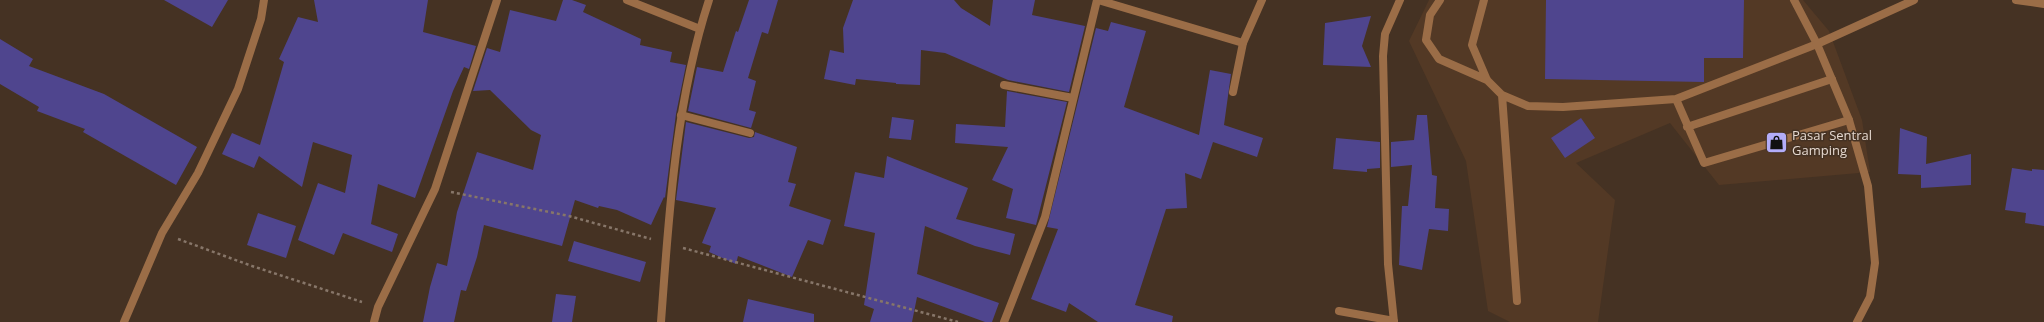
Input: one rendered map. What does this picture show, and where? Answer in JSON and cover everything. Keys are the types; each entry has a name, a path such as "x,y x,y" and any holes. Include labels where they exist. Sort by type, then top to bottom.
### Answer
{"street":[{"path":"124,322 162,233 198,173 238,89 261,19 264,0"},
{"path":"374,322 378,307 435,189 497,0"},
{"path":"628,0 700,29"},
{"path":"661,322 675,156 681,115 700,29 709,0"},
{"path":"1004,322 1045,217 1097,0 1243,43"},
{"path":"1233,92 1243,43 1262,0"},
{"path":"1339,311 1394,322 1388,264 1383,56 1385,34 1400,0"},
{"path":"1440,0 1430,15 1426,40 1439,59 1487,80 1502,95 1528,106 1563,107 1676,99 1817,44 1914,0"},
{"path":"1484,0 1472,45 1487,80"},
{"path":"1794,0 1817,44 1849,120 1868,186 1874,264 1870,296 1857,322"},
{"path":"2016,0 2044,4"},
{"path":"1687,126 1832,79"},
{"path":"1004,85 1073,98"},
{"path":"1502,95 1517,301"},
{"path":"1676,99 1704,163 1849,120"},
{"path":"681,115 750,133"}],"path":[{"path":"435,189 569,216 667,244 958,322"},
{"path":"162,233 252,266 378,307"}],"shaded area":[{"name":"Pasar Sentral Gamping","path":"1429,0 1803,0 1829,31 1862,120 1870,172 1719,185 1670,123 1576,163 1615,200 1598,322 1510,322 1488,311 1466,161 1409,41"}],"building":[{"path":"164,0 228,0 212,27"},
{"path":"314,0 428,0 423,32 476,46 469,69 464,67 453,91 415,198 378,184 371,224 398,234 392,252 343,233 334,255 298,240 318,183 345,193 352,155 313,142 302,187 259,156 254,168 222,154 232,133 260,145 284,62 279,59 298,17 318,22"},
{"path":"563,0 572,0 586,5 583,12 641,39 640,45 672,52 670,62 686,65 676,114 665,198 664,197 651,225 617,210 599,206 598,208 575,200 562,246 484,225 477,257 466,291 461,290 454,322 423,322 430,287 437,263 447,266 457,212 477,152 533,170 541,135 531,130 490,90 473,91 487,48 500,52 510,10 556,21"},
{"path":"749,0 778,0 768,34 762,32 748,78 756,81 749,110 756,112 751,128 688,111 697,67 723,72 736,31 738,32"},
{"path":"853,0 954,0 961,8 990,26 993,0 1035,0 1032,15 1085,26 1069,92 1008,80 945,53 921,50 920,85 896,84 856,79 855,85 824,79 830,50 844,53 843,28"},
{"path":"1546,0 1744,0 1743,58 1704,58 1704,82 1545,79"},
{"path":"1371,16 1362,46 1371,67 1323,65 1325,23"},
{"path":"1111,22 1146,31 1124,107 1199,135 1210,70 1231,74 1224,125 1263,138 1257,157 1213,142 1201,179 1185,173 1187,208 1166,209 1135,305 1173,316 1172,322 1098,322 1069,303 1066,312 1031,299 1058,229 1047,227 1096,28 1108,31"},
{"path":"0,39 33,59 29,66 104,94 197,147 176,185 83,132 85,129 37,111 39,107 0,84"},
{"path":"1007,91 1067,102 1036,225 1006,218 1013,189 992,180 1008,147 955,143 956,124 1005,127"},
{"path":"1417,115 1427,115 1432,175 1437,176 1435,208 1449,209 1448,231 1429,229 1422,270 1399,265 1402,206 1408,206 1412,165 1391,167 1391,142 1414,140"},
{"path":"892,117 914,120 911,140 889,138"},
{"path":"1581,118 1595,138 1565,158 1551,138"},
{"path":"686,122 749,138 754,137 755,132 797,147 788,182 796,184 789,206 831,220 823,245 808,240 792,277 738,256 736,264 709,252 711,246 702,243 716,208 676,200"},
{"path":"1900,128 1927,137 1926,164 1971,154 1971,185 1921,188 1921,175 1898,174"},
{"path":"1336,138 1380,142 1380,168 1367,169 1367,172 1333,169"},
{"path":"887,156 968,188 956,219 1015,234 1010,255 975,246 925,226 917,274 999,303 992,322 985,322 917,297 912,322 870,322 874,309 864,305 875,233 844,226 855,172 884,178"},
{"path":"2012,168 2032,171 2032,169 2044,170 2044,226 2025,223 2026,213 2005,210"},
{"path":"258,213 296,226 286,258 247,245"},
{"path":"574,241 646,262 640,282 568,261"},
{"path":"556,294 576,296 572,322 552,322"},
{"path":"748,299 814,314 814,322 743,322"}],"place":[{"name":"Pasar Sentral Gamping","path":"1776,142"}]}
